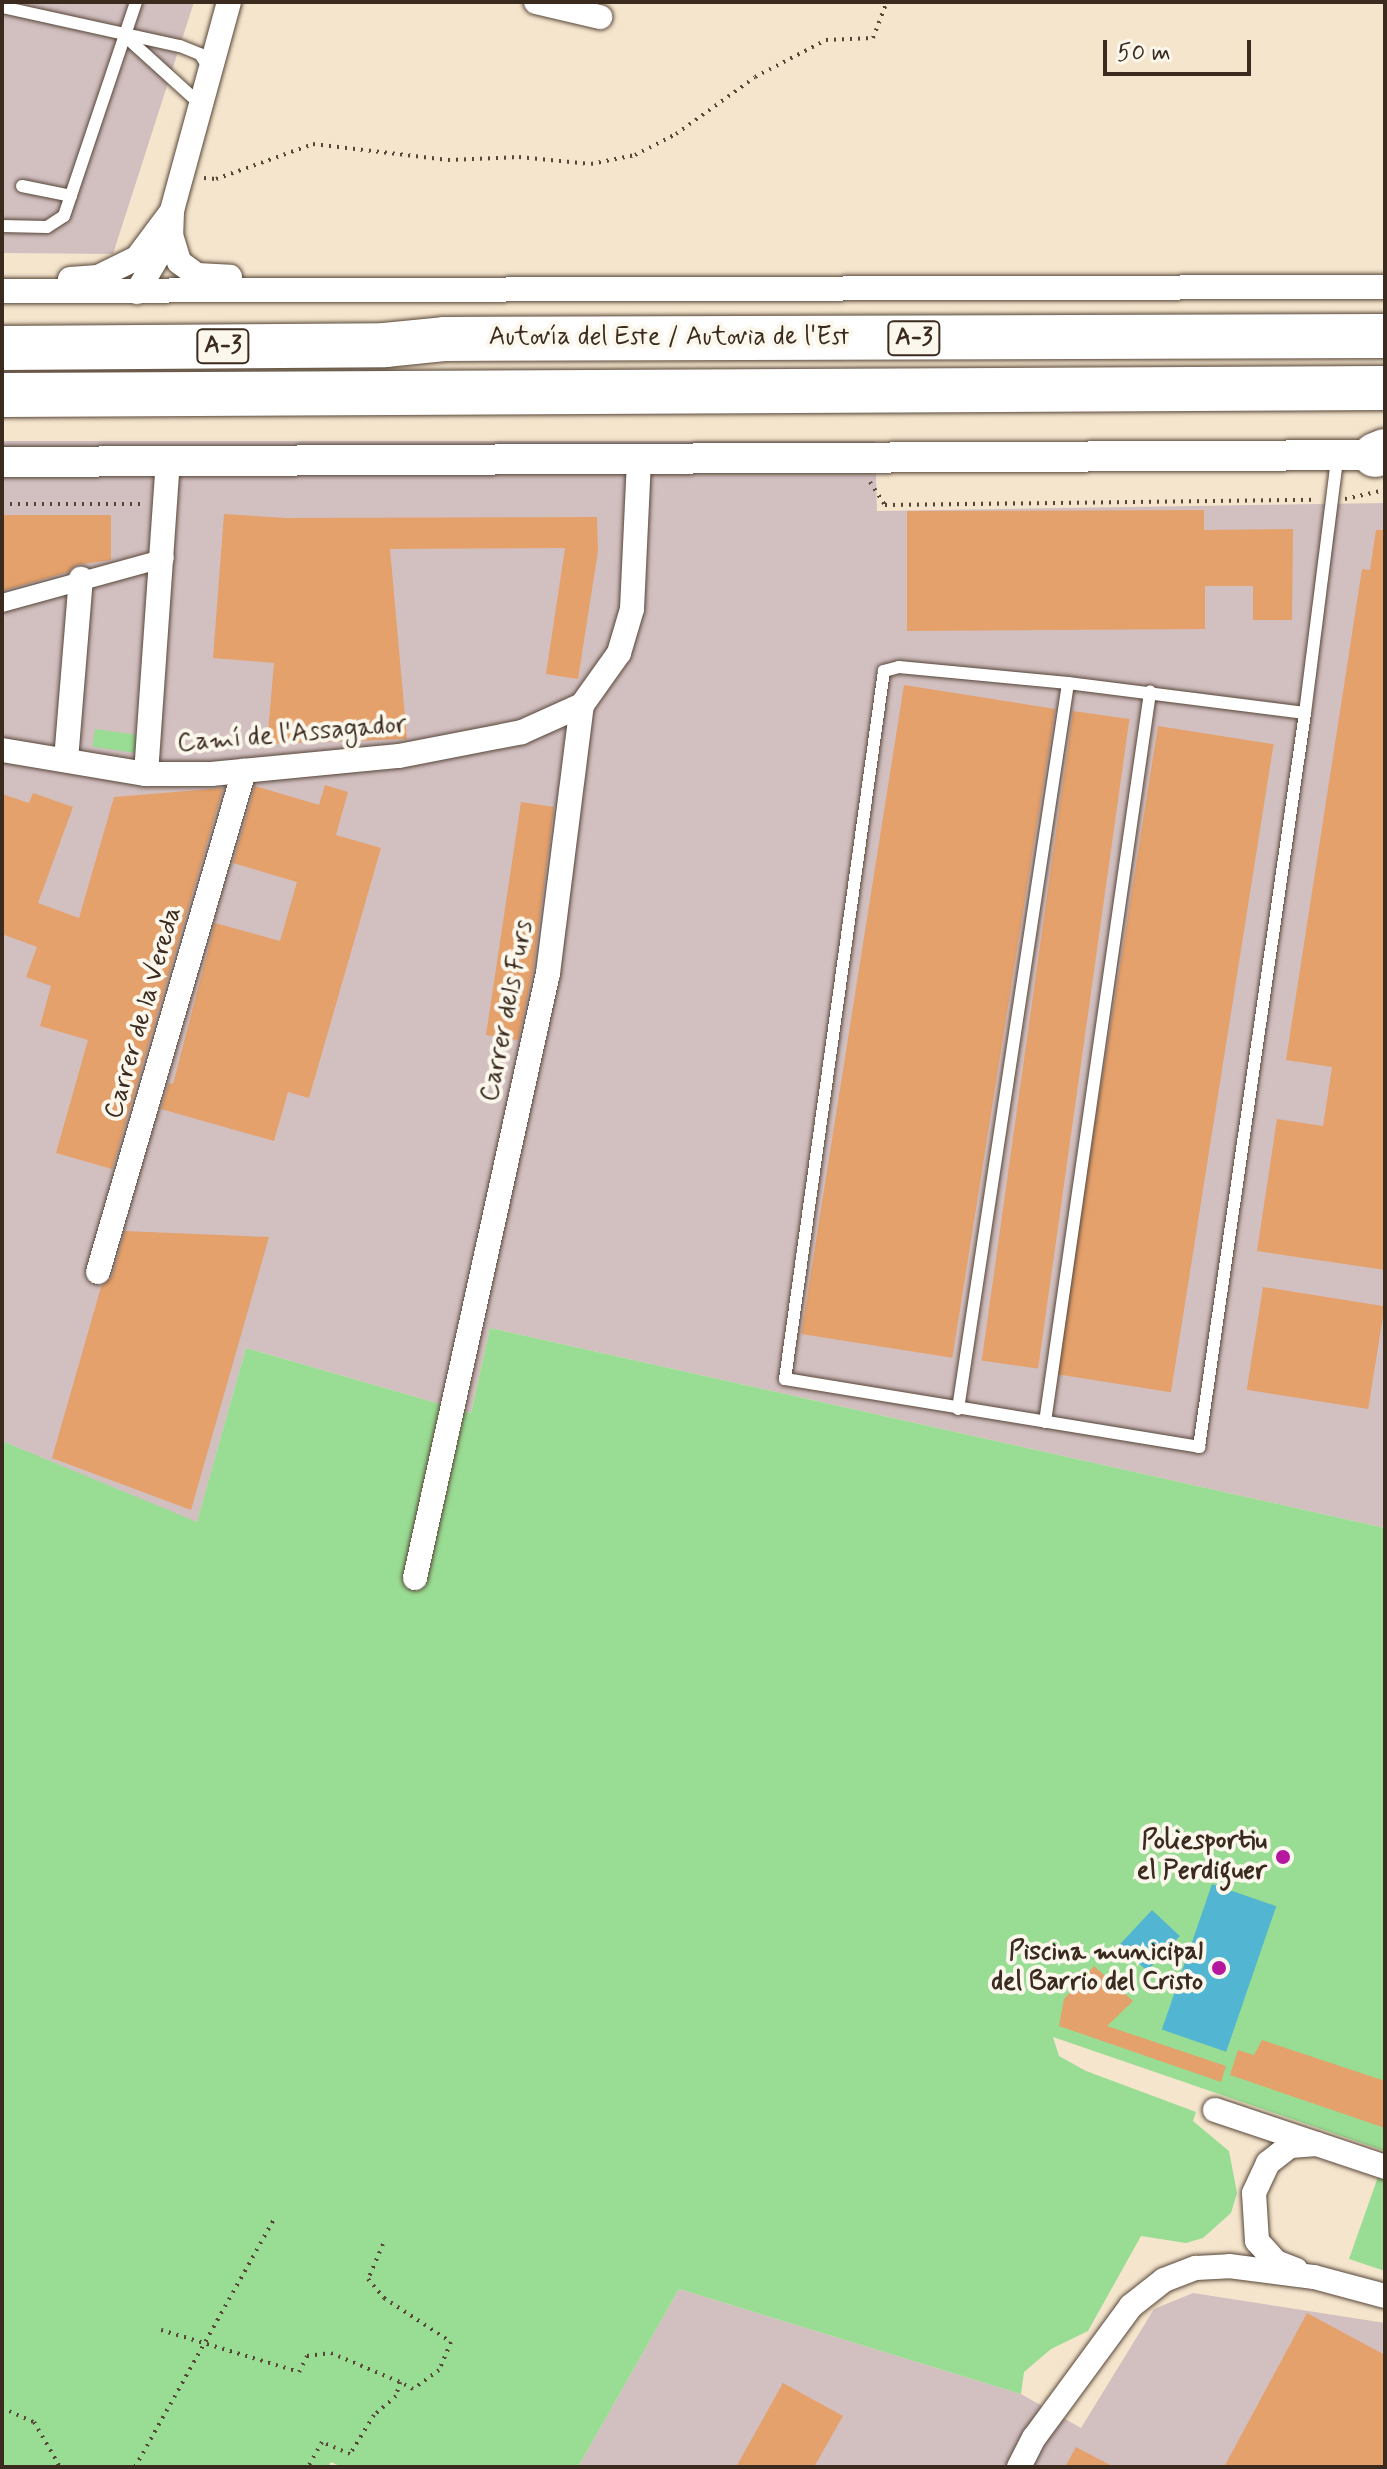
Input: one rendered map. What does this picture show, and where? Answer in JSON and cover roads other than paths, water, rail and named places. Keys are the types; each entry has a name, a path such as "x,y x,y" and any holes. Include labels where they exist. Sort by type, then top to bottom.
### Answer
{"highway":[{"path":"2,324 380,326 444,339"},
{"name":"Autovía del Este / Autovia de l'Est","path":"2,348 385,345 444,339 1385,336"},
{"name":"Autovía del Este / Autovia de l'Est","path":"2,395 1385,388"}],"street":[{"path":"137,292 171,223 229,2"},
{"path":"536,2 602,10"},
{"path":"2,288 98,277 137,258 171,223"},
{"path":"171,223 179,262 197,275 324,292"},
{"path":"2,288 324,292 1385,287"},
{"path":"146,774 169,505 168,460"},
{"name":"Carrer dels Furs","path":"415,1578 548,973 582,705 619,653 632,609 639,460"},
{"path":"2,462 1374,462"},
{"path":"2,603 165,558"},
{"path":"66,760 81,579"},
{"name":"Camí de l'Assagador","path":"2,750 146,774 244,771 399,756 522,732 582,705"},
{"name":"Carrer de la Vereda","path":"98,1272 244,771"},
{"path":"1215,2110 1385,2167"},
{"path":"1317,2144 1290,2146 1268,2163 1254,2193 1252,2219 1257,2241 1276,2262 1314,2277 1385,2296"},
{"path":"1019,2467 1034,2438 1131,2306 1164,2280 1196,2268 1229,2266 1314,2277"}],"lane":[{"path":"2,226 47,227 64,216 136,2"},
{"path":"2,7 200,54 210,71"},
{"path":"125,36 201,106"},
{"path":"22,186 71,196"},
{"path":"1305,713 1068,683 899,667 884,671 785,1379 1199,1447 1305,713 1332,500 1374,462"},
{"path":"958,1409 1068,683"},
{"path":"1045,1422 1150,692"}],"water":[{"name":"Piscina municipal del Barrio del Cristo","path":"1212,1884 1276,1906 1226,2052 1162,2030"},
{"path":"1152,1910 1180,1936 1147,1971 1119,1945"}],"place":[{"name":"Poliesportiu el Perdiguer","path":"1283,1857"},
{"name":"Piscina municipal del Barrio del Cristo","path":"1219,1968"}]}
